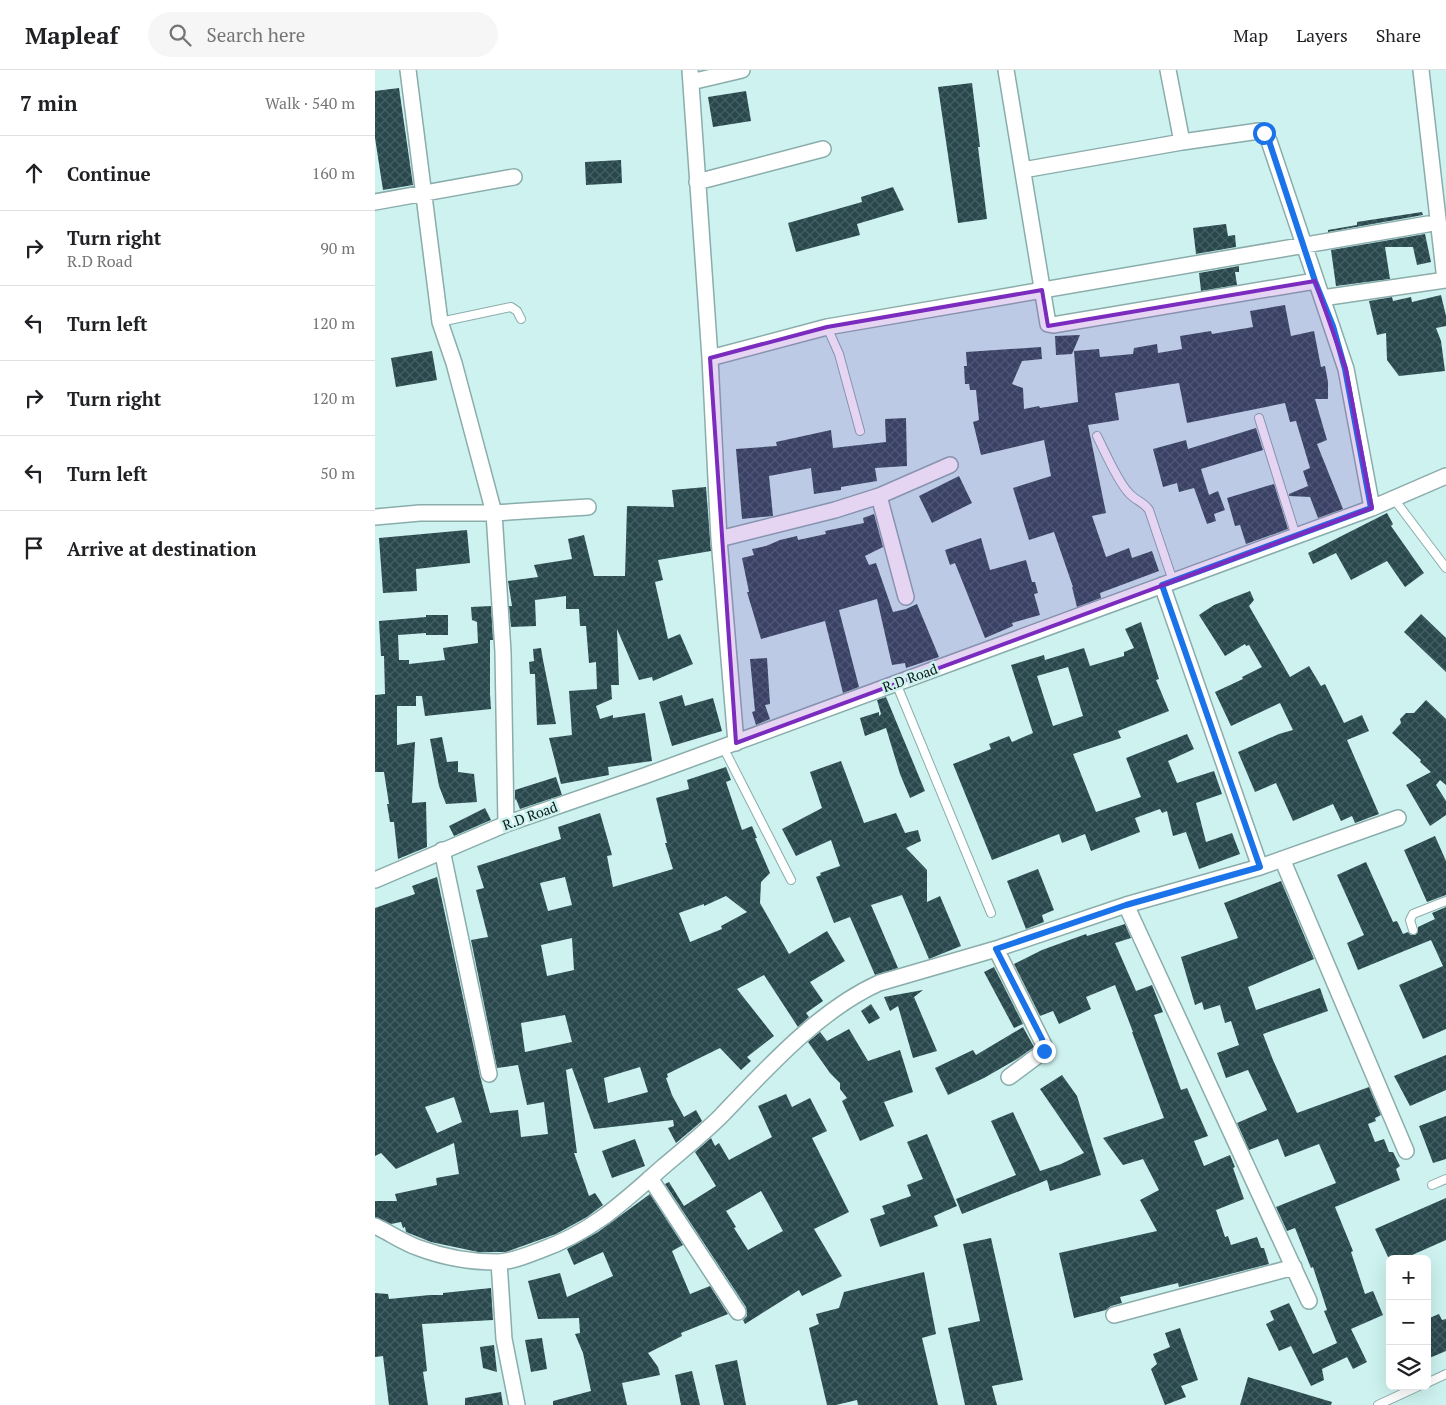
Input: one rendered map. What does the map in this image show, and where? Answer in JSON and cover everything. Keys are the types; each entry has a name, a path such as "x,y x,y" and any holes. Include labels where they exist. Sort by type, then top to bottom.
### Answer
{"street":[{"path":"408,70 440,322 454,363 494,513 503,652 506,824"},
{"path":"729,745 710,358 691,76 742,70"},
{"path":"1006,70 1048,324 1053,325 1315,281"},
{"path":"1168,70 1182,142"},
{"path":"1322,298 1445,280 1421,70"},
{"path":"1023,170 1182,142 1259,131 1264,133 1269,141 1345,369 1371,508"},
{"path":"697,182 823,150"},
{"path":"375,202 514,177"},
{"path":"710,358 827,327 1428,224"},
{"path":"719,539 811,517 879,496 950,465"},
{"name":"R.D Road","path":"375,880 506,824 729,745 1296,536 1394,499 1446,476"},
{"path":"879,496 906,597"},
{"path":"375,517 420,513 494,513 589,506"},
{"path":"1167,583 1260,867"},
{"path":"375,1226 418,1248 457,1258 499,1262 531,1254 575,1236 613,1212 698,1138 764,1070 800,1037 844,1003 866,989 879,983 996,949 1126,905 1260,867 1398,818"},
{"path":"442,850 489,1074"},
{"path":"1282,859 1406,1151"},
{"path":"1126,905 1309,1301"},
{"path":"996,949 1044,1045 1044,1051 1009,1077"},
{"path":"651,1178 738,1312"},
{"path":"499,1262 504,1339 517,1405"},
{"path":"1113,1315 1294,1267"}],"lane":[{"path":"440,322 511,307 517,311 521,319"},
{"path":"827,327 839,354 860,431"},
{"path":"1259,418 1296,536"},
{"path":"1097,436 1126,490 1149,510 1167,583"},
{"path":"1394,499 1446,568"},
{"path":"896,683 991,913"},
{"path":"729,745 791,880"},
{"path":"1413,930 1411,920 1413,914 1446,901"},
{"path":"1432,1185 1446,1178"},
{"path":"1431,1380 1446,1374"},
{"path":"1378,1405 1410,1390"}],"highlighted area":[{"path":"1315,281 1346,369 1372,508 736,743 710,358 827,327 1042,290 1048,326"}],"building":[{"path":"972,83 987,219 958,223 938,87"},
{"path":"399,88 413,185 383,190 375,138 375,91"},
{"path":"746,91 751,121 713,127 708,97"},
{"path":"621,160 622,183 586,185 585,162"},
{"path":"893,187 904,210 857,224 860,235 796,252 788,223 862,202 861,197"},
{"path":"1422,212 1423,215 1328,232 1328,230 1357,225 1357,222"},
{"path":"1226,224 1228,236 1235,235 1236,247 1196,254 1193,228"},
{"path":"1425,234 1431,262 1417,265 1413,247 1385,247 1390,279 1336,286 1331,250"},
{"path":"1239,266 1239,272 1235,272 1237,285 1201,291 1199,273"},
{"path":"1441,295 1446,316 1446,326 1436,328 1441,341 1445,371 1399,376 1387,360 1386,333 1377,335 1369,301 1392,297 1393,301 1411,297 1412,302"},
{"path":"1285,305 1291,336 1314,331 1321,367 1325,366 1328,382 1328,399 1315,399 1327,440 1317,444 1343,509 1318,518 1310,497 1289,496 1289,494 1308,486 1303,471 1310,468 1296,421 1290,422 1285,403 1187,423 1179,383 1115,393 1119,420 1088,425 1106,513 1092,516 1106,557 1129,548 1132,558 1152,551 1159,571 1100,593 1101,598 1077,607 1073,587 1054,532 1029,540 1013,488 1051,476 1044,440 981,455 973,422 979,420 976,390 970,390 969,384 965,384 964,366 967,366 966,352 1041,347 1042,359 1022,361 1012,384 1023,388 1024,409 1039,406 1040,408 1078,402 1074,351 1099,349 1100,357 1133,354 1134,348 1157,344 1158,353 1182,349 1180,336 1211,331 1212,334 1253,327 1250,311"},
{"path":"1080,335 1072,354 1056,355 1055,336"},
{"path":"432,351 437,380 396,387 391,358"},
{"path":"906,418 907,466 875,468 877,481 841,487 841,490 814,494 811,468 769,476 773,516 742,519 736,449 777,446 776,442 831,430 833,448 886,442 885,419"},
{"path":"1256,428 1263,450 1201,469 1209,495 1218,491 1225,510 1214,514 1216,521 1207,524 1194,488 1179,492 1177,483 1163,487 1153,449 1186,440 1188,449"},
{"path":"959,476 972,503 932,523 919,496"},
{"path":"1274,484 1288,529 1246,544 1240,525 1235,526 1227,498"},
{"path":"706,487 711,551 658,560 663,580 655,582 668,639 680,634 693,664 653,681 652,677 639,680 617,629 619,685 611,685 612,699 596,706 600,719 613,715 613,718 645,713 652,761 608,767 609,775 561,784 549,738 572,735 569,691 597,689 596,662 589,663 586,626 580,626 579,609 566,609 566,596 535,600 536,626 511,627 509,606 512,606 508,581 538,577 534,565 572,559 568,539 584,535 594,576 625,576 627,506 674,507 672,490"},
{"path":"1387,513 1393,524 1391,526 1424,573 1405,587 1387,561 1351,580 1336,553 1313,564 1308,553"},
{"path":"874,514 883,547 865,556 869,565 876,563 893,612 917,604 939,657 906,668 905,663 892,665 877,599 839,610 859,687 843,693 825,621 761,639 747,592 749,592 742,558 754,555 752,549 780,540 797,536 798,540 826,534 825,531 864,523 863,518"},
{"path":"467,530 470,563 416,569 417,591 383,593 379,538"},
{"path":"981,538 990,570 1026,560 1032,582 1035,582 1038,593 1034,594 1040,615 1012,623 1013,626 985,638 955,563 950,565 945,550"},
{"path":"1250,591 1254,600 1249,606 1290,677 1309,666 1321,686 1325,684 1344,723 1362,715 1369,731 1347,740 1379,814 1355,823 1352,816 1341,821 1333,804 1293,821 1276,783 1255,792 1238,752 1293,730 1280,703 1231,726 1215,692 1243,679 1242,677 1262,667 1249,645 1246,646 1245,644 1225,656 1199,615 1214,605"},
{"path":"491,606 493,640 490,640 491,709 425,716 422,696 416,696 416,706 397,706 397,745 415,742 412,803 426,802 427,847 398,859 394,822 390,822 387,804 389,804 384,772 375,772 375,695 385,694 384,656 381,656 379,621 426,617 426,615 448,615 448,635 426,635 426,633 398,635 399,660 409,660 409,664 445,660 443,648 478,643 477,622 472,620 471,607"},
{"path":"1421,614 1446,638 1446,672 1404,632"},
{"path":"1141,622 1159,679 1156,680 1169,711 1118,731 1121,738 1073,754 1096,812 1141,797 1126,758 1187,734 1194,749 1168,761 1177,783 1214,771 1222,794 1196,803 1206,842 1232,833 1240,854 1199,869 1186,832 1173,836 1167,811 1162,813 1160,809 1135,818 1140,832 1091,851 1085,834 1062,843 1059,834 992,860 953,764 991,749 989,744 1009,736 1012,742 1033,733 1011,665 1044,655 1045,660 1084,648 1090,666 1124,656 1124,652 1134,648 1125,629","holes":["1068,667 1083,716 1053,726 1037,676"]},
{"path":"541,648 556,724 537,725 535,674 530,674 529,662 534,661 533,649"},
{"path":"767,658 770,704 765,705 770,719 756,725 752,712 755,711 750,659"},
{"path":"682,695 685,706 713,698 722,731 672,746 659,702"},
{"path":"886,697 925,791 910,798 900,774 886,728 865,736 860,718 879,712 879,716 881,714 877,700"},
{"path":"1426,700 1446,719 1446,785 1440,780 1436,785 1446,801 1446,815 1430,826 1406,785 1431,772 1392,733 1401,723 1400,719 1406,713 1414,713"},
{"path":"442,737 447,762 458,761 458,772 474,774 477,802 446,804 439,786 430,739"},
{"path":"841,761 864,823 896,813 905,833 918,830 921,841 906,848 927,870 927,902 940,896 961,946 929,959 902,895 871,905 898,968 875,975 850,917 834,923 816,877 821,875 820,873 840,866 831,840 796,856 782,829 822,808 810,772"},
{"path":"726,767 731,780 726,782 742,830 752,826 770,873 761,882 760,903 789,954 827,931 845,961 810,982 823,1001 806,1013 809,1017 798,1027 764,975 737,989 774,1036 747,1057 751,1061 741,1070 720,1048 667,1074 668,1077 666,1078 672,1095 684,1117 696,1110 702,1121 676,1143 668,1128 674,1126 673,1120 594,1129 572,1068 566,1070 577,1153 574,1153 589,1196 595,1193 603,1205 587,1217 556,1234 506,1252 478,1252 431,1242 406,1232 401,1222 391,1224 375,1217 375,1201 397,1201 395,1194 437,1185 436,1178 459,1174 454,1143 396,1169 381,1153 375,1156 375,908 415,894 412,886 437,877 480,1076 490,1113 518,1110 521,1137 548,1134 544,1102 527,1105 518,1065 497,1068 471,940 488,937 476,890 484,888 477,866 561,839 558,827 600,813 612,855 607,856 613,887 673,869 665,843 667,843 656,798 689,789 687,780","holes":["565,877 572,905 548,911 540,883","726,896 747,912 721,926 722,929 690,942 679,913 704,904 704,906","572,938 574,970 547,976 541,945","565,1015 572,1042 525,1052 521,1023","640,1067 648,1092 608,1103 604,1078","454,1097 462,1122 437,1133 425,1107"]},
{"path":"556,777 562,795 520,809 515,800 515,790"},
{"path":"485,808 491,820 454,836 449,826"},
{"path":"1435,836 1446,861 1446,895 1427,902 1404,850"},
{"path":"1366,862 1393,922 1397,921 1403,934 1408,932 1411,935 1415,935 1418,932 1418,927 1435,919 1432,913 1446,907 1446,1029 1423,1039 1399,985 1443,966 1431,940 1358,970 1347,943 1364,935 1337,875"},
{"path":"1038,869 1054,910 1042,915 1044,922 1026,929 1007,881"},
{"path":"1281,881 1314,959 1248,987 1256,1010 1320,988 1328,1011 1263,1034 1273,1060 1297,1113 1369,1087 1381,1115 1375,1118 1376,1121 1368,1124 1375,1142 1384,1139 1389,1152 1393,1152 1400,1166 1396,1169 1400,1180 1335,1207 1353,1251 1351,1252 1365,1294 1373,1291 1383,1315 1351,1329 1367,1362 1353,1369 1347,1357 1322,1369 1324,1380 1311,1386 1291,1346 1279,1351 1266,1324 1274,1320 1270,1311 1289,1303 1313,1354 1337,1343 1324,1311 1327,1310 1313,1267 1311,1268 1295,1228 1287,1231 1276,1207 1336,1183 1319,1144 1285,1157 1278,1139 1249,1150 1237,1123 1267,1110 1248,1070 1226,1078 1217,1053 1239,1045 1231,1021 1225,1023 1220,1005 1204,1010 1202,1002 1195,1005 1181,957 1238,938 1224,903"},
{"path":"1125,924 1131,938 1115,943 1136,991 1152,985 1163,1012 1154,1015 1181,1090 1187,1088 1208,1136 1194,1141 1204,1166 1230,1155 1235,1167 1233,1168 1244,1199 1216,1210 1225,1237 1228,1236 1231,1245 1257,1237 1261,1248 1264,1248 1269,1264 1179,1287 1178,1283 1120,1297 1122,1303 1111,1306 1106,1310 1074,1318 1059,1253 1157,1231 1140,1200 1159,1190 1143,1159 1123,1165 1103,1138 1164,1118 1115,985 1086,997 1091,1009 1059,1024 1053,1011 1040,1016 1014,964 1042,950 1086,934 1087,936"},
{"path":"994,967 1023,1024 1014,1028 984,972"},
{"path":"923,990 914,997 937,1051 913,1058 898,1006 890,1011 884,997"},
{"path":"871,1004 880,1018 869,1024 861,1011"},
{"path":"1023,1027 1034,1047 984,1078 948,1095 935,1068 973,1050 976,1055"},
{"path":"849,1029 868,1061 900,1050 913,1092 884,1102 894,1126 860,1141 842,1101 847,1098 840,1089 840,1083 830,1073 808,1042 820,1032 827,1041"},
{"path":"1446,1055 1446,1090 1410,1106 1394,1076"},
{"path":"1062,1075 1077,1096 1101,1175 1050,1191 1047,1180 962,1214 956,1199 1016,1175 991,1121 1013,1112 1040,1171 1084,1153 1040,1089"},
{"path":"786,1094 792,1107 810,1098 827,1131 812,1138 849,1212 814,1229 842,1276 802,1296 799,1290 745,1324 743,1320 747,1316 746,1307 665,1184 669,1182 684,1206 716,1186 695,1152 711,1138 715,1146 719,1143 729,1160 772,1137 758,1106","holes":["761,1191 783,1231 748,1250 726,1211"]},
{"path":"1446,1116 1446,1159 1433,1163 1419,1126"},
{"path":"927,1134 957,1206 934,1216 938,1226 880,1247 870,1219 885,1214 882,1206 911,1196 907,1185 923,1179 907,1142"},
{"path":"635,1139 645,1166 612,1178 602,1151"},
{"path":"650,1194 683,1245 672,1251 690,1294 710,1286 728,1314 681,1333 682,1336 648,1353 658,1367 660,1375 622,1383 627,1405 553,1405 553,1401 591,1391 583,1353 575,1334 580,1333 579,1318 538,1319 528,1281 560,1273 567,1297 613,1276 603,1252 574,1265 567,1249 598,1232"},
{"path":"1446,1198 1446,1240 1412,1255 1387,1255 1375,1229"},
{"path":"991,1238 1023,1380 992,1386 997,1405 965,1405 948,1328 980,1321 963,1244"},
{"path":"924,1272 936,1334 922,1338 938,1405 858,1405 857,1400 827,1405 809,1328 819,1324 816,1314 839,1308 844,1292"},
{"path":"491,1288 493,1320 422,1324 427,1371 423,1372 428,1405 389,1405 383,1356 375,1357 375,1293 388,1294 389,1299 443,1295 443,1293"},
{"path":"1439,1314 1442,1320 1446,1319 1446,1351 1431,1357 1431,1345 1431,1317"},
{"path":"1180,1328 1198,1380 1181,1386 1186,1397 1165,1405 1151,1369 1157,1364 1153,1354 1170,1347 1165,1333"},
{"path":"542,1338 547,1369 531,1372 525,1340"},
{"path":"494,1345 497,1372 483,1368 480,1347"},
{"path":"737,1360 746,1405 724,1405 715,1365"},
{"path":"692,1371 700,1405 681,1405 675,1375"},
{"path":"1248,1377 1332,1402 1331,1405 1240,1405"},
{"path":"501,1392 503,1405 465,1405 465,1398"}],"route":[{"path":"1044,1051 1042,1039 996,949 1126,905 1260,867 1162,585 1371,508 1345,369 1333,326 1315,281 1269,141 1264,133"}]}
